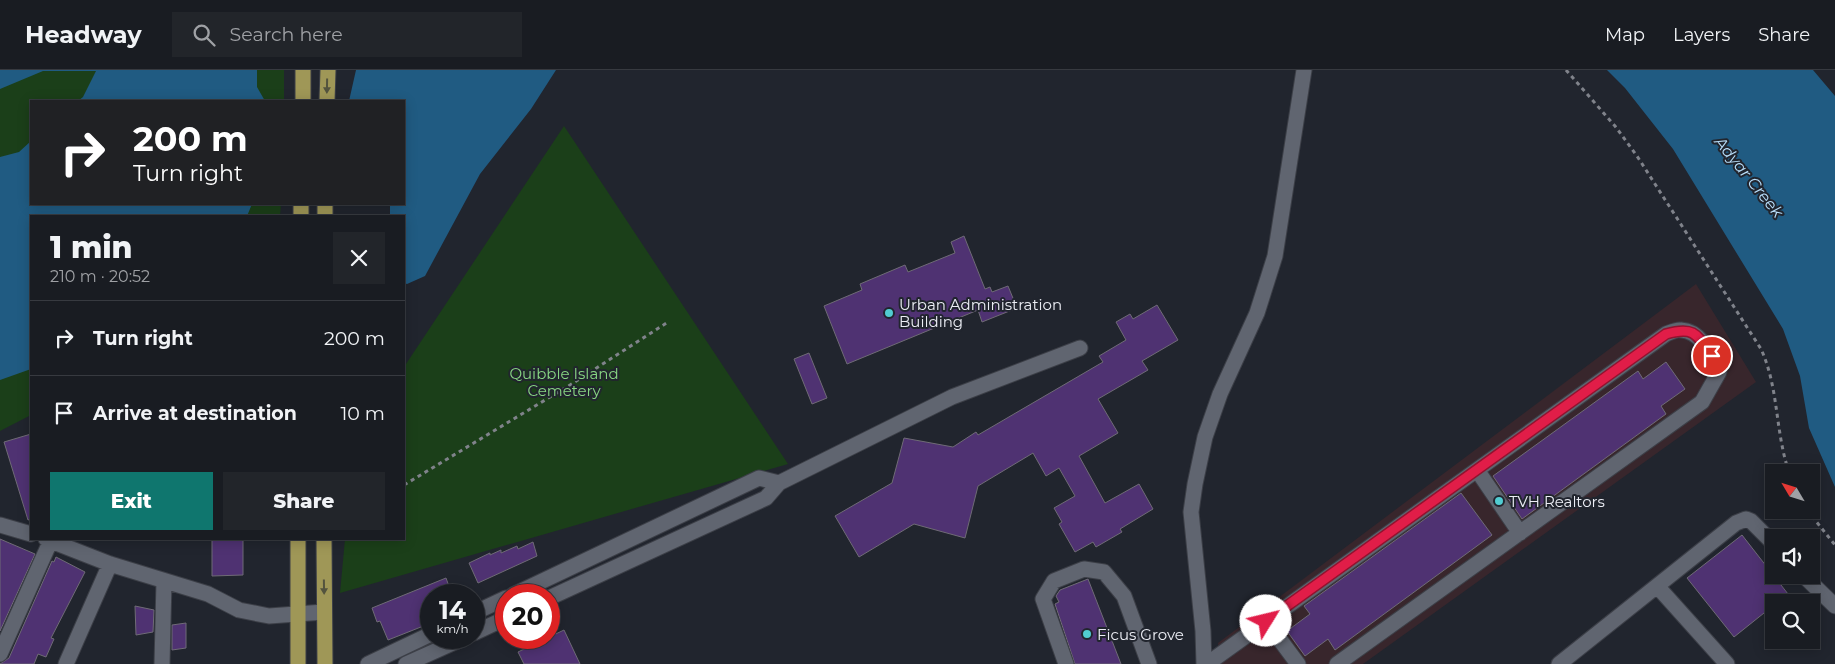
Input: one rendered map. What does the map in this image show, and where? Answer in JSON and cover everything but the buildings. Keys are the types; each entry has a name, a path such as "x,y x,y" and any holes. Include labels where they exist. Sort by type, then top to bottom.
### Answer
{"main road":[{"path":"303,70 303,100"},
{"path":"327,100 328,70"},
{"path":"298,540 298,664"},
{"path":"324,540 325,664"}],"street":[{"path":"1206,664 1191,512 1195,484 1206,437 1220,394 1257,313 1272,266 1304,70"},
{"path":"1206,664 1666,334 1681,329 1696,334 1712,356 1719,372 1702,402 1337,664"},
{"path":"560,593 766,498 779,483 952,397 1080,348"},
{"path":"1477,470 1520,533"},
{"path":"535,584 759,478 779,483"},
{"path":"1558,664 1741,521 1746,519 1755,523 1765,534"},
{"path":"0,525 30,534"},
{"path":"0,654 49,540 110,564 208,594 239,610 269,616 324,612"},
{"path":"66,664 110,564"},
{"path":"1066,664 1043,599 1054,581 1084,568 1104,572 1124,596 1149,664"},
{"path":"162,664 164,582"},
{"path":"1812,584 1835,606"},
{"path":"1657,586 1727,664"},
{"path":"1266,621 1298,664"},
{"path":"368,664 420,639"},
{"path":"406,664 439,649"}],"path":[{"path":"1566,70 1615,126 1637,156 1761,349 1772,378 1780,442 1787,464"},
{"path":"405,484 570,385 668,322"},
{"path":"1814,519 1835,545"}],"shaded area":[{"name":"TVH Realtors","path":"1696,284 1756,382 1363,664 1219,664 1218,643"}],"green space":[{"path":"0,70 284,70 284,100 30,100 30,205 281,205 280,215 30,215 30,416 0,431"},
{"name":"Quibble Island Cemetery","path":"564,126 788,464 340,593 345,540 405,540 405,365"}],"water":[{"path":"0,70 257,70 257,87 264,100 79,100 83,97 96,71 43,71 0,89"},
{"path":"356,70 556,70 531,109 480,174 425,276 407,284 405,283 405,215 390,215 390,205 405,205 405,100 349,100"},
{"name":"Adyar Creek","path":"1607,70 1813,70 1835,96 1835,487 1809,428 1800,376 1783,329 1673,149 1625,88"},
{"path":"30,142 30,205 252,205 247,215 30,215 30,369 0,380 0,157 19,152"}],"place":[{"name":"Urban Administration Building","path":"889,313"},
{"name":"TVH Realtors","path":"1499,501"},
{"name":"Ficus Grove","path":"1087,634"}],"route":[{"path":"1266,621 1666,334 1681,329 1696,334 1712,356"}]}
